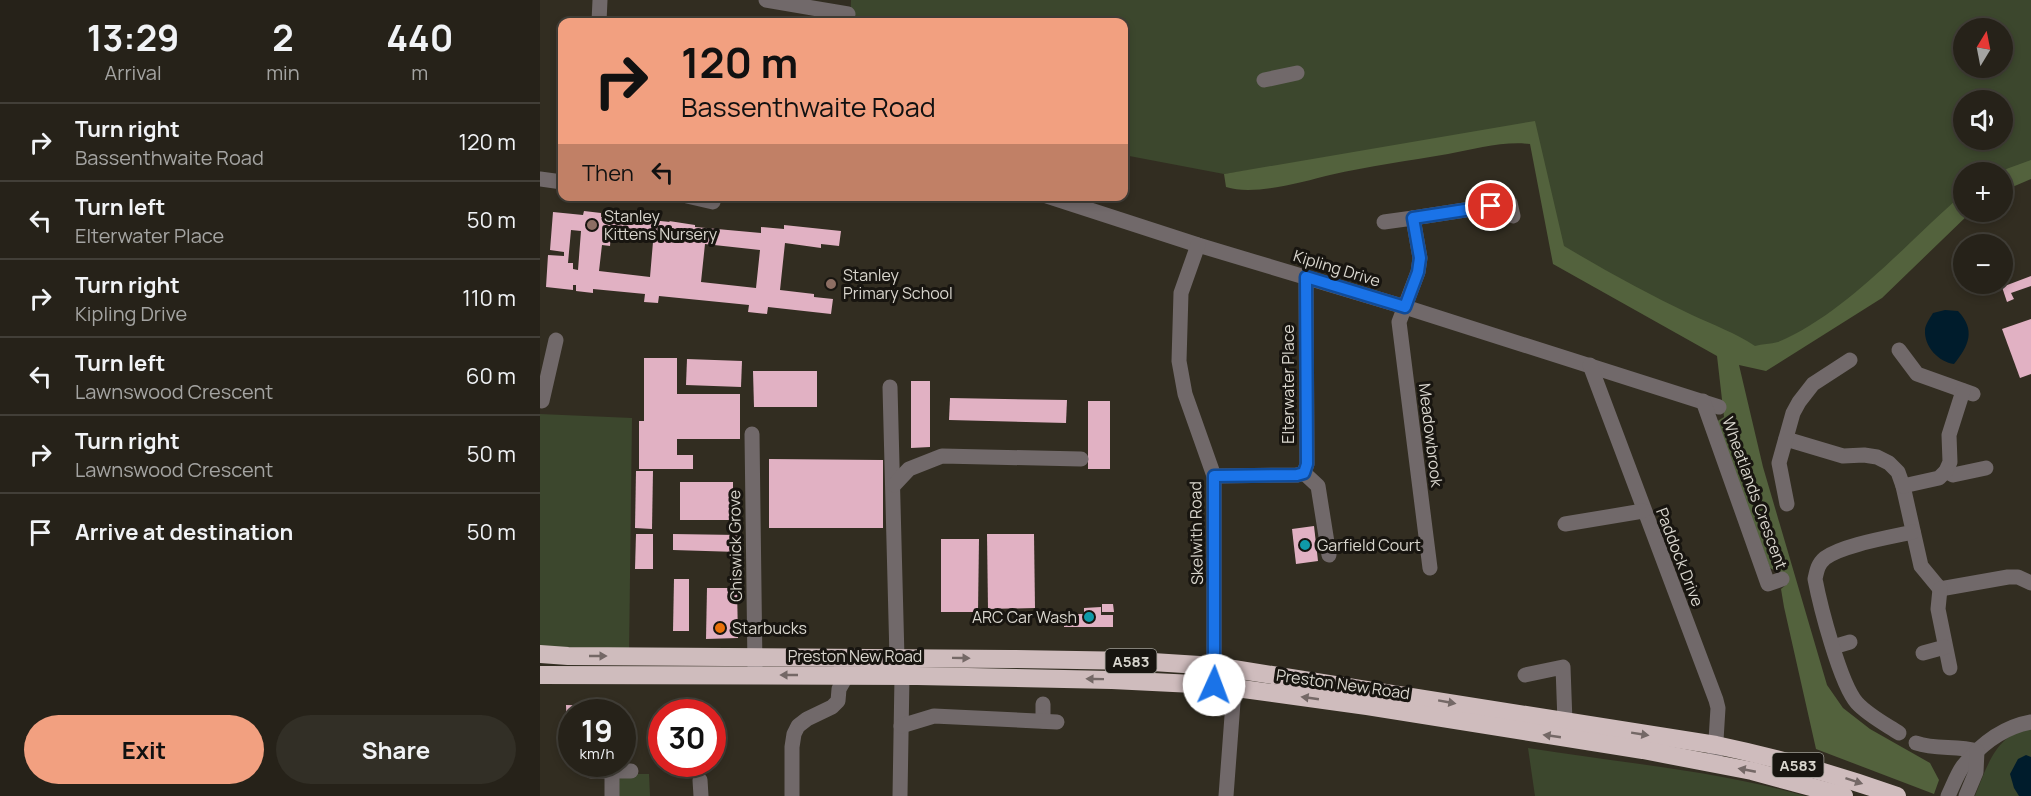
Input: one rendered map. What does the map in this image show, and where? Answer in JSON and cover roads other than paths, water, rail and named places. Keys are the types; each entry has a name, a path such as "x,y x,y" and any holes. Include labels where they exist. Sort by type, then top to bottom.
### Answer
{"highway":[{"name":"Preston New Road","path":"540,654 648,665 754,666 902,676 1112,680 1214,685 1585,740 1762,773 1844,796"},
{"name":"Preston New Road","path":"837,670 897,658 1137,662 1236,668 1716,745 1814,769 1897,796"},
{"name":"Preston New Road","path":"540,675 648,665"}],"street":[{"path":"599,18 600,0"},
{"path":"766,0 848,15"},
{"path":"1264,81 1297,74"},
{"path":"540,179 558,181"},
{"path":"709,201 713,202"},
{"name":"Kipling Drive","path":"1074,201 1198,245 1405,307 1719,407"},
{"path":"1388,218 1413,218 1510,203 1513,216"},
{"name":"Meadowbrook","path":"1413,218 1420,258 1418,272 1400,322 1430,568"},
{"name":"Skelwith Road","path":"1198,245 1181,293 1179,361 1185,394 1214,476 1214,685"},
{"name":"Elterwater Place","path":"1304,473 1307,464 1306,277"},
{"path":"542,401 545,362 556,340"},
{"path":"1899,350 1917,374 1968,393 1949,435 1950,462 1946,471 1939,478 1903,486"},
{"path":"1787,504 1779,463 1793,414 1805,393 1823,376 1850,360"},
{"name":"Paddock Drive","path":"1590,365 1716,700 1718,708 1713,764"},
{"path":"890,387 897,658 902,676 900,796"},
{"name":"Wheatlands Crescent","path":"1702,401 1768,584 1782,579"},
{"name":"Chiswick Grove","path":"752,434 754,666"},
{"path":"1786,439 1842,456 1877,457 1889,463 1898,472 1921,566 1940,589 1938,609 1950,668"},
{"path":"894,485 909,468 942,456 1081,459"},
{"path":"1946,471 1953,475 1986,468"},
{"path":"1214,476 1304,473 1318,486 1329,555"},
{"path":"1565,524 1643,511"},
{"path":"1899,733 1857,703 1844,680 1815,579 1818,567 1826,557 1841,550 1912,532"},
{"path":"1940,589 2008,577 2018,577 2031,583"},
{"path":"1833,647 1850,642"},
{"path":"1923,653 1945,647"},
{"path":"1226,796 1236,668"},
{"path":"1524,675 1563,668 1565,722"},
{"path":"792,796 794,734 798,726 807,719 832,707 838,700 837,670"},
{"path":"901,726 934,716 1050,721 1043,704"},
{"path":"1948,796 1962,767 1977,751 1998,733 2031,722"},
{"path":"1916,743 1928,747 1964,747 1977,751"},
{"path":"1966,796 1976,772 1977,751"},
{"path":"612,777 612,796"},
{"path":"700,780 701,796"}],"water":[{"path":"1945,310 1958,311 1964,318 1969,331 1967,344 1954,364 1948,363 1933,353 1925,336 1926,326 1933,313"},
{"path":"2026,755 2031,757 2031,796 2019,796 2010,774 2018,759"}],"place":[{"name":"Stanley Kittens Nursery","path":"592,225"},
{"name":"Stanley Primary School","path":"831,284"},
{"name":"Garfield Court","path":"1305,545"},
{"name":"ARC Car Wash","path":"1089,617"},
{"name":"Starbucks","path":"720,628"}]}
